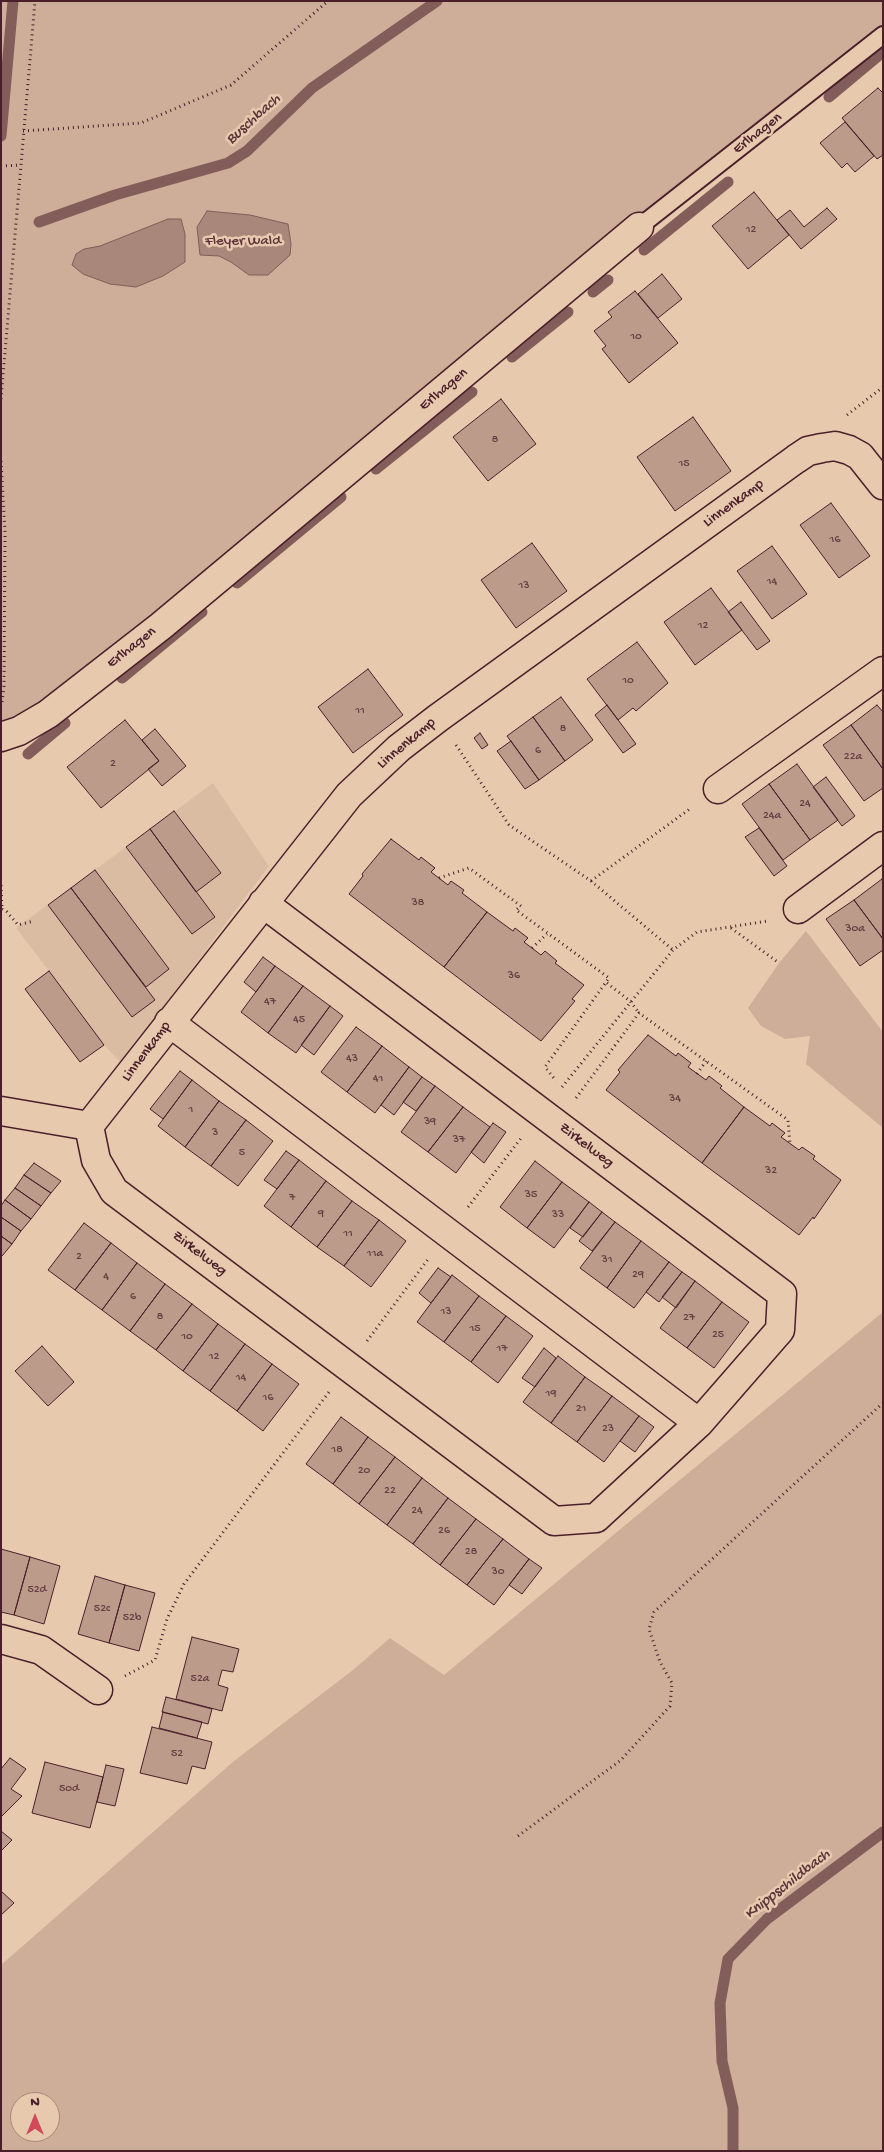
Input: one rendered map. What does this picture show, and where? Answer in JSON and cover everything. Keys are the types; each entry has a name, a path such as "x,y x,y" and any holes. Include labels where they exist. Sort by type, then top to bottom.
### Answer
{"street":[{"name":"Erlhagen","path":"1,737 19,731 48,714 160,626 639,227"},
{"path":"835,446 860,456 883,485"},
{"name":"Linnenkamp","path":"89,1126 349,795 399,748 796,459 808,451 835,446"},
{"path":"718,789 883,671"},
{"path":"798,909 883,846"},
{"name":"Zirkelweg","path":"89,1126 96,1160 114,1191 554,1521 596,1518 699,1423 780,1330 782,1294 264,903"},
{"path":"169,1022 699,1423"},
{"path":"1,1111 89,1126"},
{"path":"1,1639 41,1650 98,1690"}],"lane":[{"name":"Erlhagen","path":"639,227 883,35"}],"path":[{"path":"1,399 35,1"},
{"path":"23,131 141,123 231,85 328,1"},
{"path":"1,166 21,165"},
{"path":"835,446 841,424 849,412 883,387"},
{"path":"1,461 5,532 1,710"},
{"path":"438,718 509,825 591,881 673,950"},
{"path":"591,881 718,789"},
{"path":"439,878 469,868 520,906 516,910 609,978 545,1067 562,1088 577,1099 640,1013"},
{"path":"1,885 1,909 7,912 18,925 34,921"},
{"path":"98,1690 155,1660 167,1619 184,1584 449,1232 630,1001 673,950 697,932 781,919 798,909"},
{"path":"731,928 779,963"},
{"path":"532,948 547,934"},
{"path":"607,983 630,1001 640,1013 788,1120 790,1144"},
{"path":"697,1074 706,1061"},
{"path":"518,1836 621,1760 670,1706 672,1683 660,1662 649,1630 654,1612 883,1403"}],"shaded area":[{"path":"207,211 250,215 288,224 291,244 290,255 268,275 249,275 219,256 200,255 197,227"},
{"path":"168,219 181,219 185,234 185,262 163,276 136,287 110,284 83,274 72,265 76,254 84,249 100,246"},
{"path":"213,783 269,866 121,1063 104,1045 80,1062 25,989 49,971 16,928"}],"green space":[{"name":"Fleyer Wald","path":"1,1 883,1 883,35 1,737"},
{"path":"806,931 883,1032 883,1128 806,1064 810,1036 785,1039 761,1026 748,1008 779,963"},
{"path":"883,1312 883,2151 1,2151 1,1965 234,1761 353,1670 390,1638 444,1675"}],"building":[{"path":"878,88 883,93 883,155 877,159 842,118"},
{"path":"845,122 874,156 855,172 847,163 842,168 820,143"},
{"path":"754,192 789,235 748,269 712,226"},
{"path":"827,208 837,219 801,249 777,220 790,210 804,227"},
{"path":"662,274 682,299 658,318 638,294"},
{"path":"635,291 678,343 629,383 602,349 606,346 594,331 612,317 608,312"},
{"path":"501,399 536,444 488,481 453,437"},
{"path":"693,417 731,471 675,511 637,457"},
{"path":"831,503 870,556 839,578 800,525"},
{"path":"532,543 567,591 516,628 481,580"},
{"path":"772,546 807,594 772,619 737,571"},
{"path":"711,588 742,630 695,665 664,622"},
{"path":"741,602 770,641 757,650 728,612"},
{"path":"637,642 668,683 636,711 633,708 618,720 587,679"},
{"path":"368,669 403,715 353,753 318,707"},
{"path":"561,697 593,740 565,761 533,717"},
{"path":"607,705 636,744 623,753 595,715"},
{"path":"877,705 883,712 883,769 851,725"},
{"path":"533,717 565,761 539,780 507,736"},
{"path":"125,720 159,761 101,808 67,767"},
{"path":"851,725 883,769 883,788 864,801 823,745"},
{"path":"155,729 186,766 162,786 148,769 159,761 142,740"},
{"path":"480,733 488,745 482,749 474,738"},
{"path":"511,741 539,780 525,789 497,751"},
{"path":"797,764 838,820 810,840 769,784"},
{"path":"826,777 855,816 842,826 813,787"},
{"path":"769,784 810,840 783,860 742,804"},
{"path":"174,811 221,873 196,892 150,829"},
{"path":"759,828 787,866 774,876 745,837"},
{"path":"150,829 215,917 192,934 126,847"},
{"path":"391,839 419,860 421,857 435,868 431,872 448,885 451,881 464,890 462,893 487,912 444,967 349,894 363,876 362,874"},
{"path":"95,870 169,969 146,987 71,888"},
{"path":"882,879 883,881 883,939 854,900"},
{"path":"71,888 155,1000 132,1017 48,905"},
{"path":"854,900 883,939 883,950 860,966 826,919"},
{"path":"487,912 513,931 515,928 528,938 524,942 541,955 545,951 557,961 555,963 584,985 572,999 575,1001 541,1041 444,967"},
{"path":"263,957 275,966 256,992 244,982"},
{"path":"275,966 303,986 268,1033 241,1012"},
{"path":"49,971 104,1045 80,1062 25,989"},
{"path":"303,986 330,1006 296,1053 268,1033"},
{"path":"330,1006 343,1016 314,1055 301,1045"},
{"path":"356,1027 382,1046 347,1092 321,1072"},
{"path":"648,1035 676,1056 678,1053 691,1063 688,1067 706,1080 709,1076 722,1086 720,1088 744,1107 702,1163 606,1090 620,1072 618,1070"},
{"path":"382,1046 409,1067 375,1113 347,1092"},
{"path":"409,1067 422,1077 394,1115 381,1105"},
{"path":"180,1071 192,1080 163,1119 150,1109"},
{"path":"422,1077 435,1086 416,1111 403,1102"},
{"path":"192,1080 219,1101 185,1147 158,1126"},
{"path":"435,1086 463,1107 428,1152 401,1132"},
{"path":"219,1101 246,1120 211,1166 185,1147"},
{"path":"463,1107 490,1127 456,1173 428,1152"},
{"path":"744,1107 770,1126 772,1123 785,1133 781,1137 799,1150 802,1147 815,1156 813,1159 841,1180 814,1219 813,1217 799,1235 702,1163"},
{"path":"246,1120 273,1141 238,1186 211,1166"},
{"path":"493,1123 506,1132 484,1163 471,1152"},
{"path":"286,1151 299,1160 277,1189 264,1180"},
{"path":"299,1160 326,1181 291,1227 264,1206"},
{"path":"535,1161 562,1182 527,1228 500,1207"},
{"path":"34,1163 61,1181 51,1193 24,1175"},
{"path":"24,1175 51,1193 41,1206 15,1188"},
{"path":"326,1181 352,1201 317,1247 291,1227"},
{"path":"562,1182 589,1202 554,1248 527,1228"},
{"path":"15,1188 41,1206 31,1219 5,1200"},
{"path":"5,1200 31,1219 21,1231 1,1217 1,1206"},
{"path":"352,1201 379,1220 344,1266 317,1247"},
{"path":"589,1202 602,1212 583,1237 570,1228"},
{"path":"602,1212 615,1222 592,1251 579,1241"},
{"path":"1,1217 21,1231 12,1244 1,1236"},
{"path":"379,1220 406,1241 371,1287 344,1266"},
{"path":"615,1222 641,1241 607,1288 580,1268"},
{"path":"84,1223 111,1243 75,1290 48,1270"},
{"path":"1,1236 12,1244 2,1256 1,1256"},
{"path":"641,1241 669,1262 634,1308 607,1288"},
{"path":"111,1243 137,1263 102,1310 75,1290"},
{"path":"669,1262 682,1272 659,1302 646,1292"},
{"path":"137,1263 165,1284 130,1331 102,1310"},
{"path":"438,1268 451,1277 431,1303 419,1293"},
{"path":"682,1272 695,1281 676,1308 662,1297"},
{"path":"452,1275 479,1296 444,1342 417,1322"},
{"path":"695,1281 722,1302 687,1348 660,1328"},
{"path":"165,1284 192,1304 156,1350 130,1331"},
{"path":"479,1296 506,1316 471,1362 444,1342"},
{"path":"722,1302 749,1322 714,1368 687,1348"},
{"path":"192,1304 218,1324 183,1371 156,1350"},
{"path":"506,1316 533,1336 498,1383 471,1362"},
{"path":"218,1324 245,1344 210,1391 183,1371"},
{"path":"245,1344 272,1364 237,1411 210,1391"},
{"path":"42,1346 74,1382 48,1406 15,1371"},
{"path":"544,1348 556,1358 535,1387 522,1378"},
{"path":"558,1356 585,1377 551,1423 523,1402"},
{"path":"272,1364 299,1384 263,1431 237,1411"},
{"path":"585,1377 612,1396 577,1442 551,1423"},
{"path":"612,1396 639,1416 604,1462 577,1442"},
{"path":"639,1416 654,1427 635,1452 620,1441"},
{"path":"341,1417 368,1437 333,1484 306,1464"},
{"path":"368,1437 395,1457 359,1504 333,1484"},
{"path":"395,1457 422,1478 387,1525 359,1504"},
{"path":"422,1478 448,1498 413,1544 387,1525"},
{"path":"448,1498 476,1519 440,1565 413,1544"},
{"path":"476,1519 503,1539 467,1585 440,1565"},
{"path":"503,1539 529,1559 494,1605 467,1585"},
{"path":"1,1549 30,1557 14,1615 1,1612"},
{"path":"30,1557 60,1566 44,1624 14,1615"},
{"path":"529,1559 542,1568 522,1594 509,1585"},
{"path":"95,1576 125,1585 109,1643 78,1634"},
{"path":"125,1585 155,1593 139,1651 109,1643"},
{"path":"192,1637 239,1649 233,1672 222,1670 218,1685 228,1688 222,1711 176,1699"},
{"path":"166,1697 212,1709 208,1724 162,1712"},
{"path":"163,1712 202,1722 197,1738 159,1728"},
{"path":"152,1727 212,1742 205,1769 192,1766 187,1784 140,1773"},
{"path":"10,1758 26,1769 11,1789 22,1796 1,1817 1,1769"},
{"path":"45,1762 103,1777 90,1828 32,1813"},
{"path":"106,1765 124,1769 115,1806 97,1802"},
{"path":"1,1831 12,1840 1,1851"},
{"path":"1,1891 14,1903 1,1915"}],"waterway":[{"path":"1,136 13,1"},
{"name":"Buschbach","path":"39,222 115,195 228,163 247,151 312,88 437,1"},
{"path":"829,97 883,52"},
{"path":"644,250 728,182"},
{"path":"593,292 608,280"},
{"path":"512,357 568,312"},
{"path":"376,469 472,392"},
{"path":"237,583 341,497"},
{"path":"122,678 202,612"},
{"path":"28,754 65,723"},
{"name":"Knippschildbach","path":"733,2151 733,2108 722,2061 720,2003 728,1959 767,1919 883,1832"}]}
